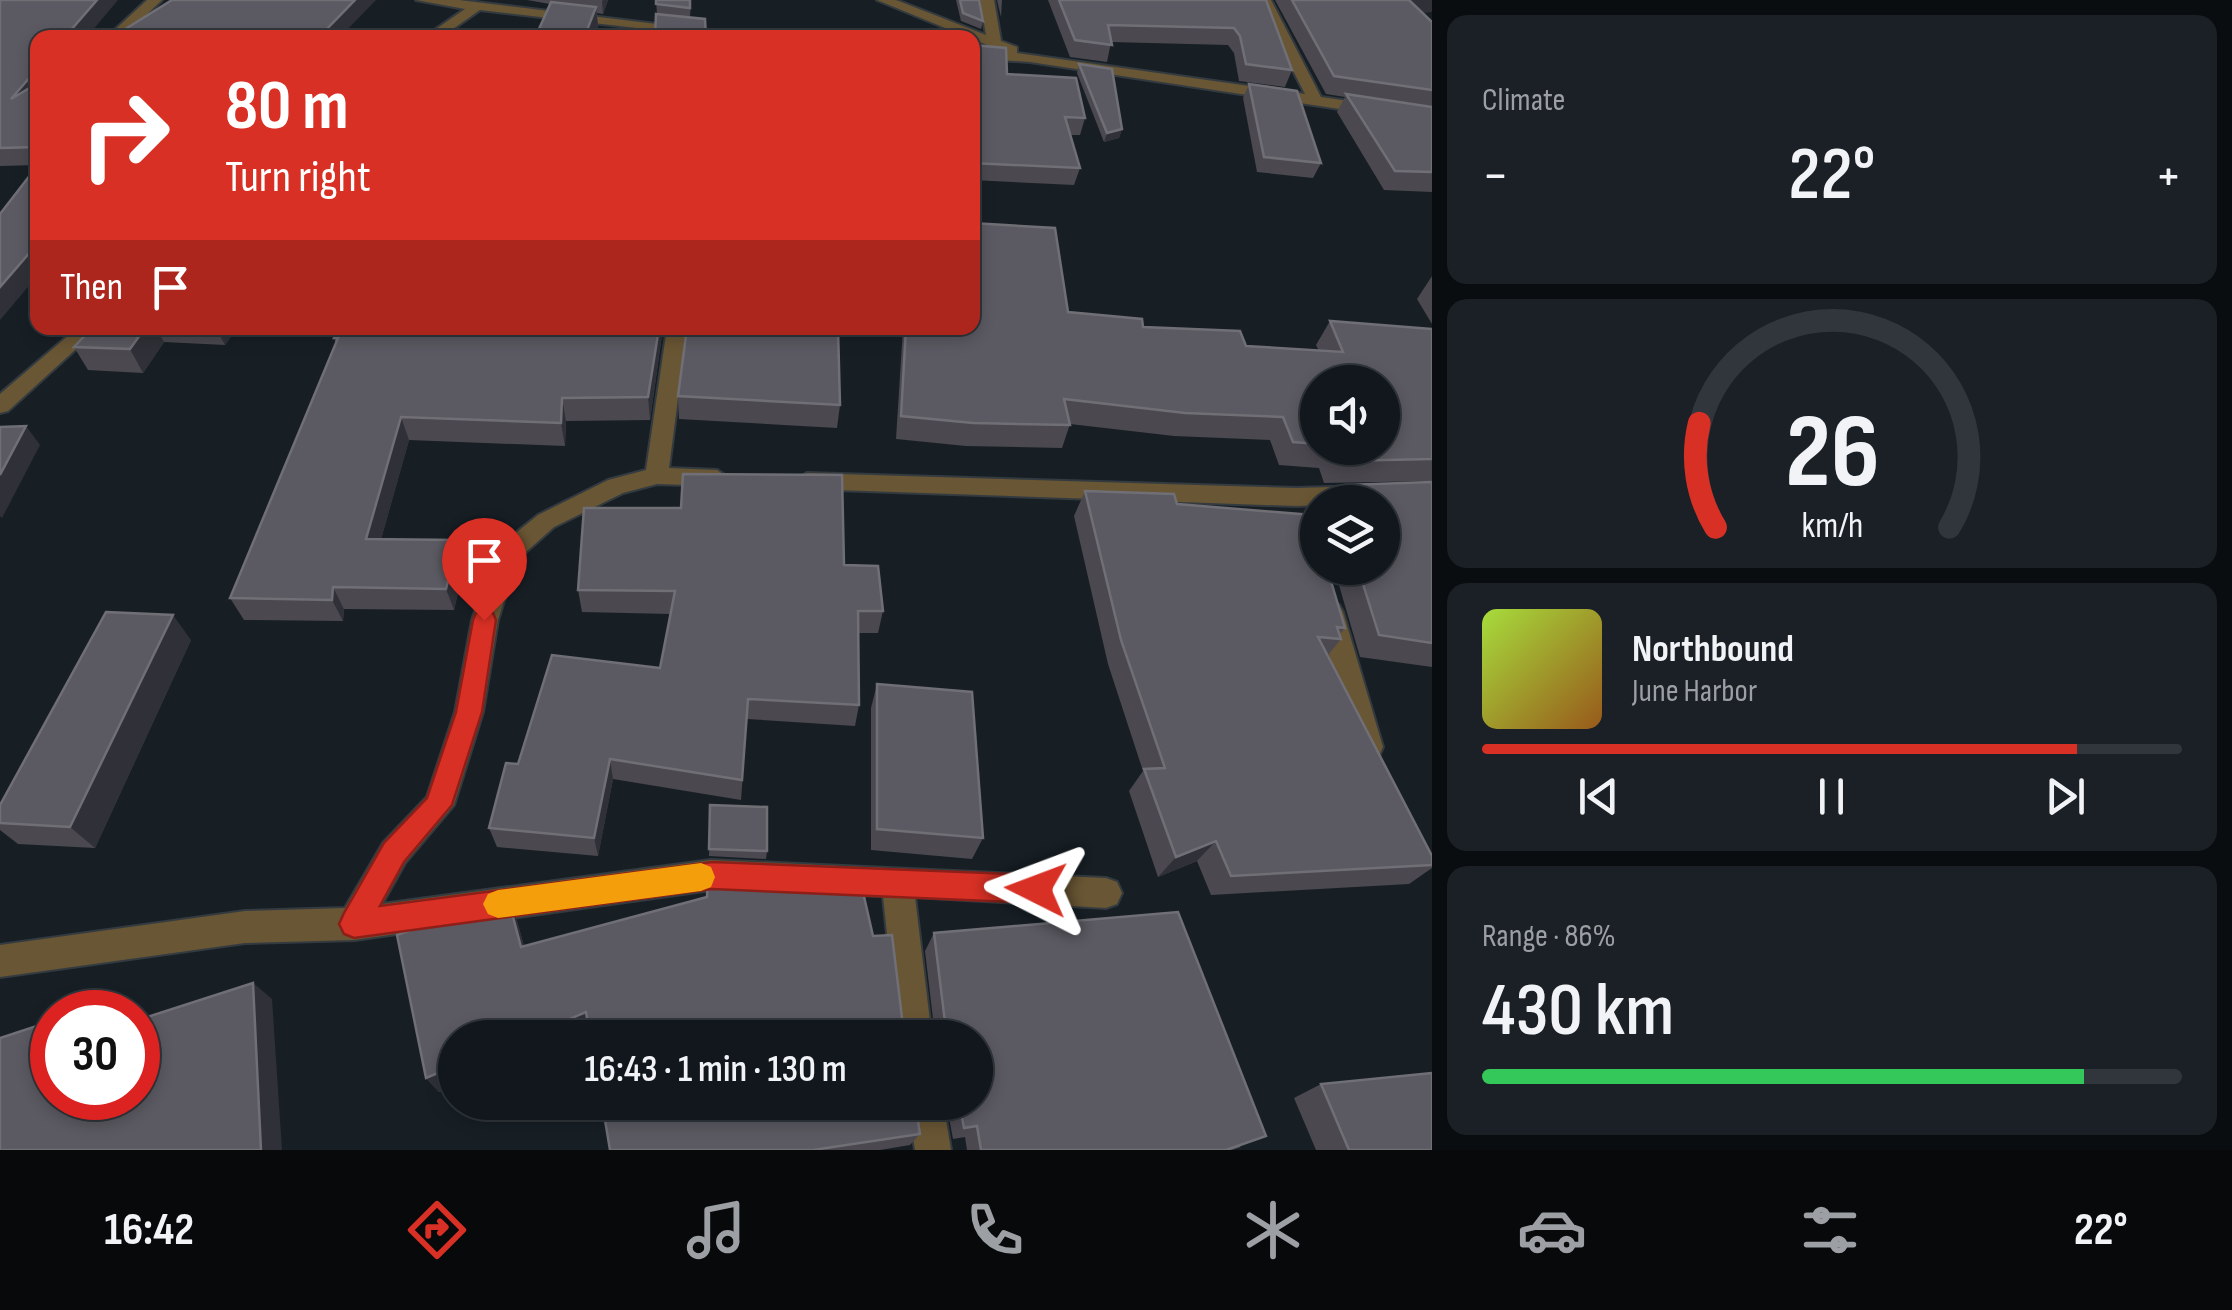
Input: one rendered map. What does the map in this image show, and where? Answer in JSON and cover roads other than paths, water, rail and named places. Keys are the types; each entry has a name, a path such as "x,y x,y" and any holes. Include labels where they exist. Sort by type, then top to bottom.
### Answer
{"street":[{"path":"122,30 155,0"},
{"path":"424,0 671,30"},
{"path":"884,0 963,30"},
{"path":"988,0 994,42"},
{"path":"1264,0 1314,98"},
{"path":"442,30 475,8"},
{"path":"980,37 1030,58"},
{"path":"980,55 1030,58 1432,118"},
{"path":"0,406 82,335"},
{"path":"656,476 676,335"},
{"path":"354,924 394,853 438,805 469,712 484,620 506,556 546,521 616,486 656,476 734,478"},
{"path":"773,480 1300,507 1432,492"},
{"path":"1324,592 1373,763 1382,778"},
{"path":"0,960 246,927 354,924 712,876 897,881 1106,894"},
{"path":"897,881 913,1020"},
{"path":"928,1120 933,1150"}]}
